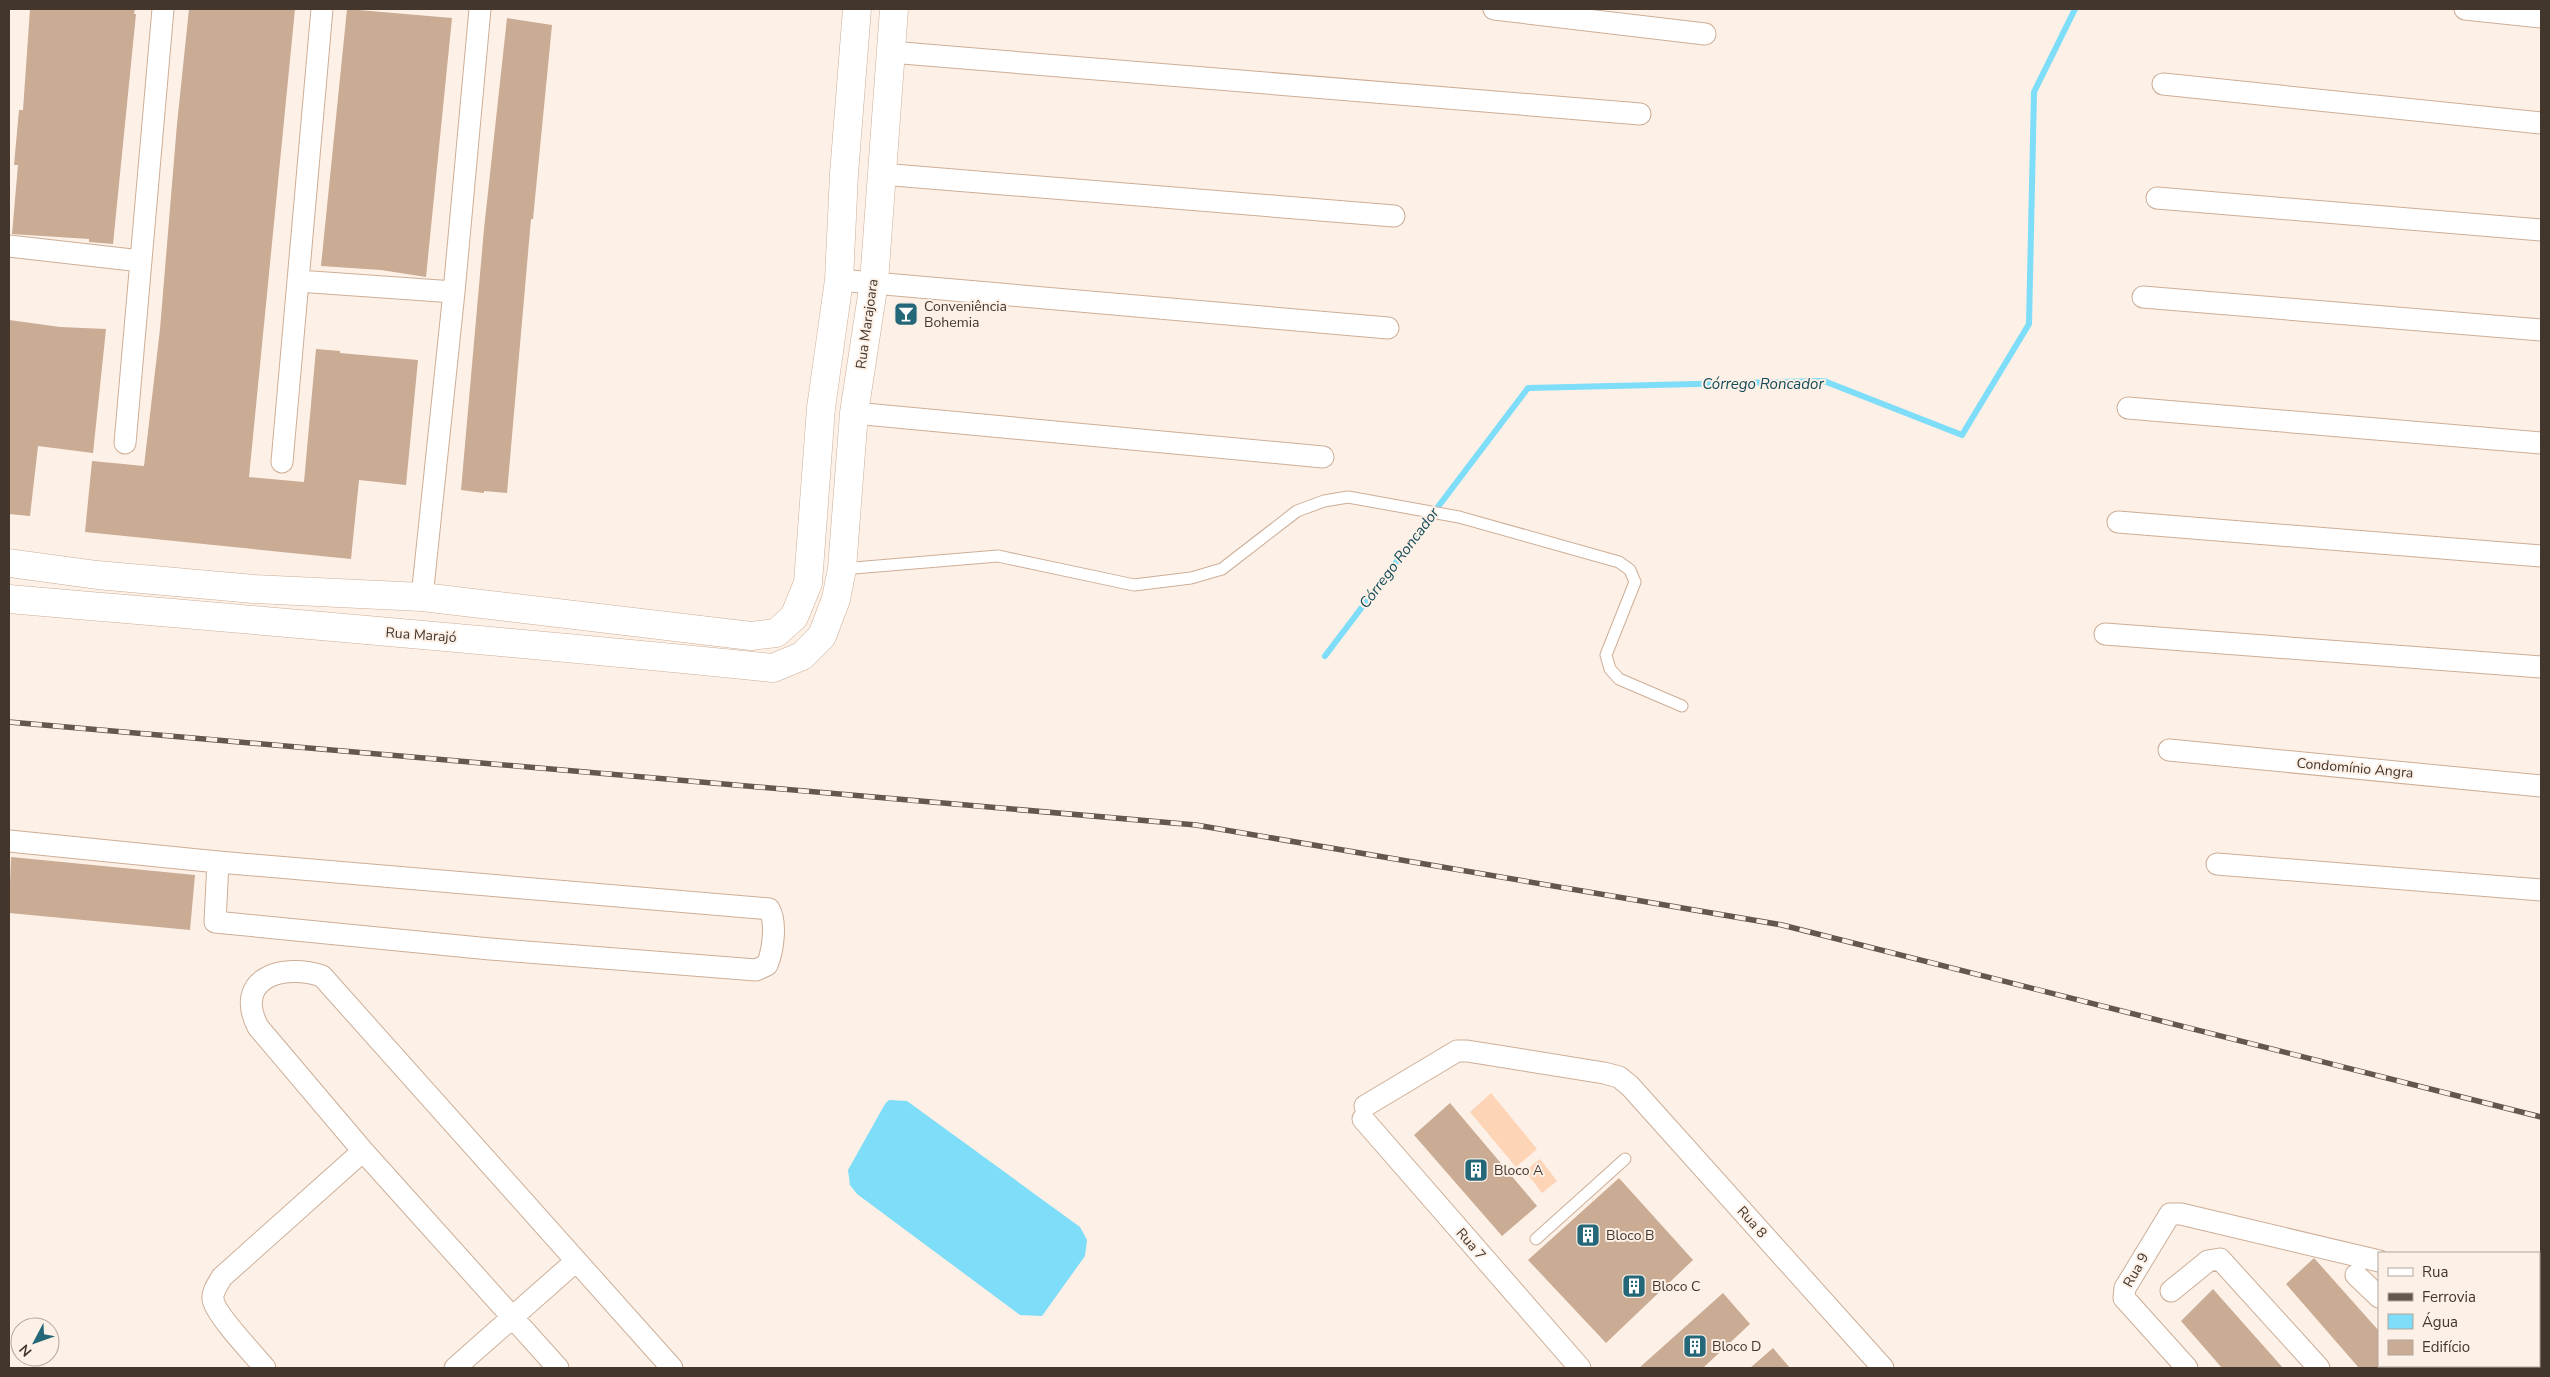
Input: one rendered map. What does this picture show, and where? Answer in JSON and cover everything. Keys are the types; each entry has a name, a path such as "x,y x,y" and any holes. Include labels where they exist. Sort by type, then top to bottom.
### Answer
{"street":[{"path":"125,444 163,9"},
{"path":"282,462 322,9"},
{"path":"422,597 454,292 480,9"},
{"path":"9,563 97,575 317,592 422,597 752,636 776,633 794,617 808,583 821,408 839,280 844,174 858,9"},
{"name":"Rua Marajoara","path":"822,636 836,599 842,569 854,414 874,282 894,9"},
{"path":"1494,9 1705,34"},
{"path":"2464,9 2541,17"},
{"path":"890,52 1640,114"},
{"path":"2163,84 2541,123"},
{"path":"881,174 1394,216"},
{"path":"2157,198 2541,230"},
{"path":"9,246 141,261"},
{"path":"298,280 454,292"},
{"path":"839,280 1388,328"},
{"path":"2143,298 2541,330"},
{"path":"2128,408 2541,443"},
{"path":"854,414 1323,457"},
{"path":"2118,522 2541,556"},
{"path":"314,627 317,592"},
{"name":"Rua Marajó","path":"9,598 314,627 521,642 773,668 802,656 822,636"},
{"path":"794,617 822,636"},
{"path":"2106,634 2541,667"},
{"name":"Condomínio Angra","path":"2169,750 2541,786"},
{"path":"9,841 218,862 769,909 773,916 771,957 767,965 756,970 490,949 215,922 218,862"},
{"path":"2217,864 2541,890"},
{"path":"558,1368 363,1151 258,1027 251,1013 250,1003 257,988 267,978 288,970 322,976 672,1368"},
{"name":"Rua 7","path":"1580,1368 1364,1112 1457,1052 1496,1055 1604,1072 1619,1077"},
{"name":"Rua 8","path":"1619,1077 1630,1086 1883,1368"},
{"path":"265,1368 217,1311 212,1299 215,1289 222,1277 363,1151"},
{"name":"Rua 9","path":"2187,1368 2124,1298 2125,1288 2170,1214 2181,1214 2378,1261"},
{"path":"2171,1291 2208,1261 2220,1259 2319,1368"},
{"path":"455,1368 576,1261"},
{"path":"2356,1275 2378,1297"}],"lane":[{"path":"842,569 998,556 1134,585 1191,578 1222,570 1297,511 1324,501 1348,497 1459,517 1619,562 1630,570 1635,582 1606,655 1610,669 1620,679 1682,706"},
{"path":"1536,1239 1625,1159"}],"shaded area":[{"path":"1491,1093 1537,1149 1516,1167 1470,1112"},
{"path":"1540,1159 1557,1181 1542,1193 1525,1171"}],"water":[{"path":"889,1100 907,1101 1080,1227 1087,1240 1085,1256 1042,1316 1020,1315 857,1194 850,1185 848,1170"}],"building":[{"path":"30,9 135,9 113,244 89,242 89,239 12,234 18,165 14,165 19,110 23,110"},
{"path":"189,9 295,9 249,477 304,482 316,349 418,360 406,485 359,480 351,559 85,532 92,461 144,466 160,329 177,124"},
{"path":"347,9 452,18 426,277 381,270 321,266"},
{"path":"507,18 552,25 533,219 531,219 507,493 484,491 484,493 461,490 484,229"},
{"path":"9,320 60,327 106,329 93,453 38,446 30,516 9,514"},
{"path":"11,857 195,875 190,930 9,913"},
{"name":"Bloco A","path":"1450,1103 1537,1206 1502,1236 1414,1135"},
{"path":"1619,1178 1693,1260 1606,1343 1528,1260"},
{"path":"2314,1258 2378,1330 2379,1368 2359,1368 2286,1284"},
{"path":"2213,1289 2283,1368 2222,1368 2181,1321"},
{"name":"Bloco D","path":"1723,1293 1750,1324 1703,1368 1639,1368"},
{"path":"1773,1348 1790,1368 1750,1368"}],"waterway":[{"name":"Córrego Roncador","path":"1325,656 1528,388 1824,381 1962,435 2029,324 2034,92 2075,9"}],"railway":[{"path":"9,722 1196,825 1782,925 2541,1117"}],"place":[{"name":"Conveniência Bohemia","path":"906,314"},
{"name":"Bloco A","path":"1476,1170"},
{"name":"Bloco B","path":"1588,1235"},
{"name":"Bloco C","path":"1634,1286"},
{"name":"Bloco D","path":"1695,1346"}]}
